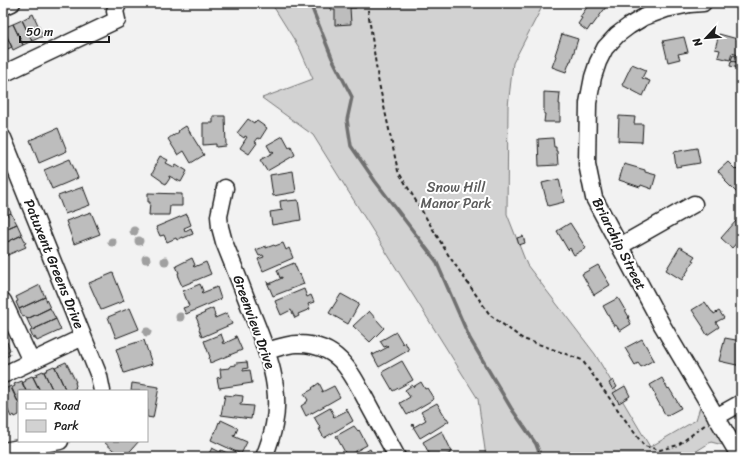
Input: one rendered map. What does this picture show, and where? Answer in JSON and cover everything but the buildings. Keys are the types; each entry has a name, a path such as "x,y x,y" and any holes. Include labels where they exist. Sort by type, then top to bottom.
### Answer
{"street":[{"path":"3,7 12,3"},
{"path":"3,74 117,20 115,11 118,4 117,3"},
{"name":"Briarchip Street","path":"703,3 666,9 644,17 616,34 605,48 593,77 588,103 587,164 594,198 662,325 740,457"},
{"name":"Patuxent Greens Drive","path":"3,138 99,376 102,390"},
{"name":"Greenview Drive","path":"225,188 219,216 220,227 224,242 267,351 276,392 275,424 264,457"},
{"path":"620,246 694,204"},
{"path":"3,301 31,361"},
{"path":"3,375 83,337"},
{"path":"267,351 283,346 299,344 311,345 325,349 338,357 356,382 397,457"},
{"path":"716,417 741,403"},
{"path":"3,451 54,442"}],"path":[{"path":"367,3 378,79 398,171 449,256 490,315 523,340 582,360 644,446 660,450 678,445 716,417"}],"green space":[{"name":"Snow Hill Manor Park","path":"269,3 544,3 513,63 508,106 507,214 527,265 595,354 650,447 696,420 701,404 727,446 711,442 687,457 486,457 478,399 313,135 262,98 313,79 300,49 275,9"}],"waterway":[{"path":"310,3 332,58 352,97 347,120 351,146 375,181 436,261 470,339 511,408 536,444 541,457"}]}
